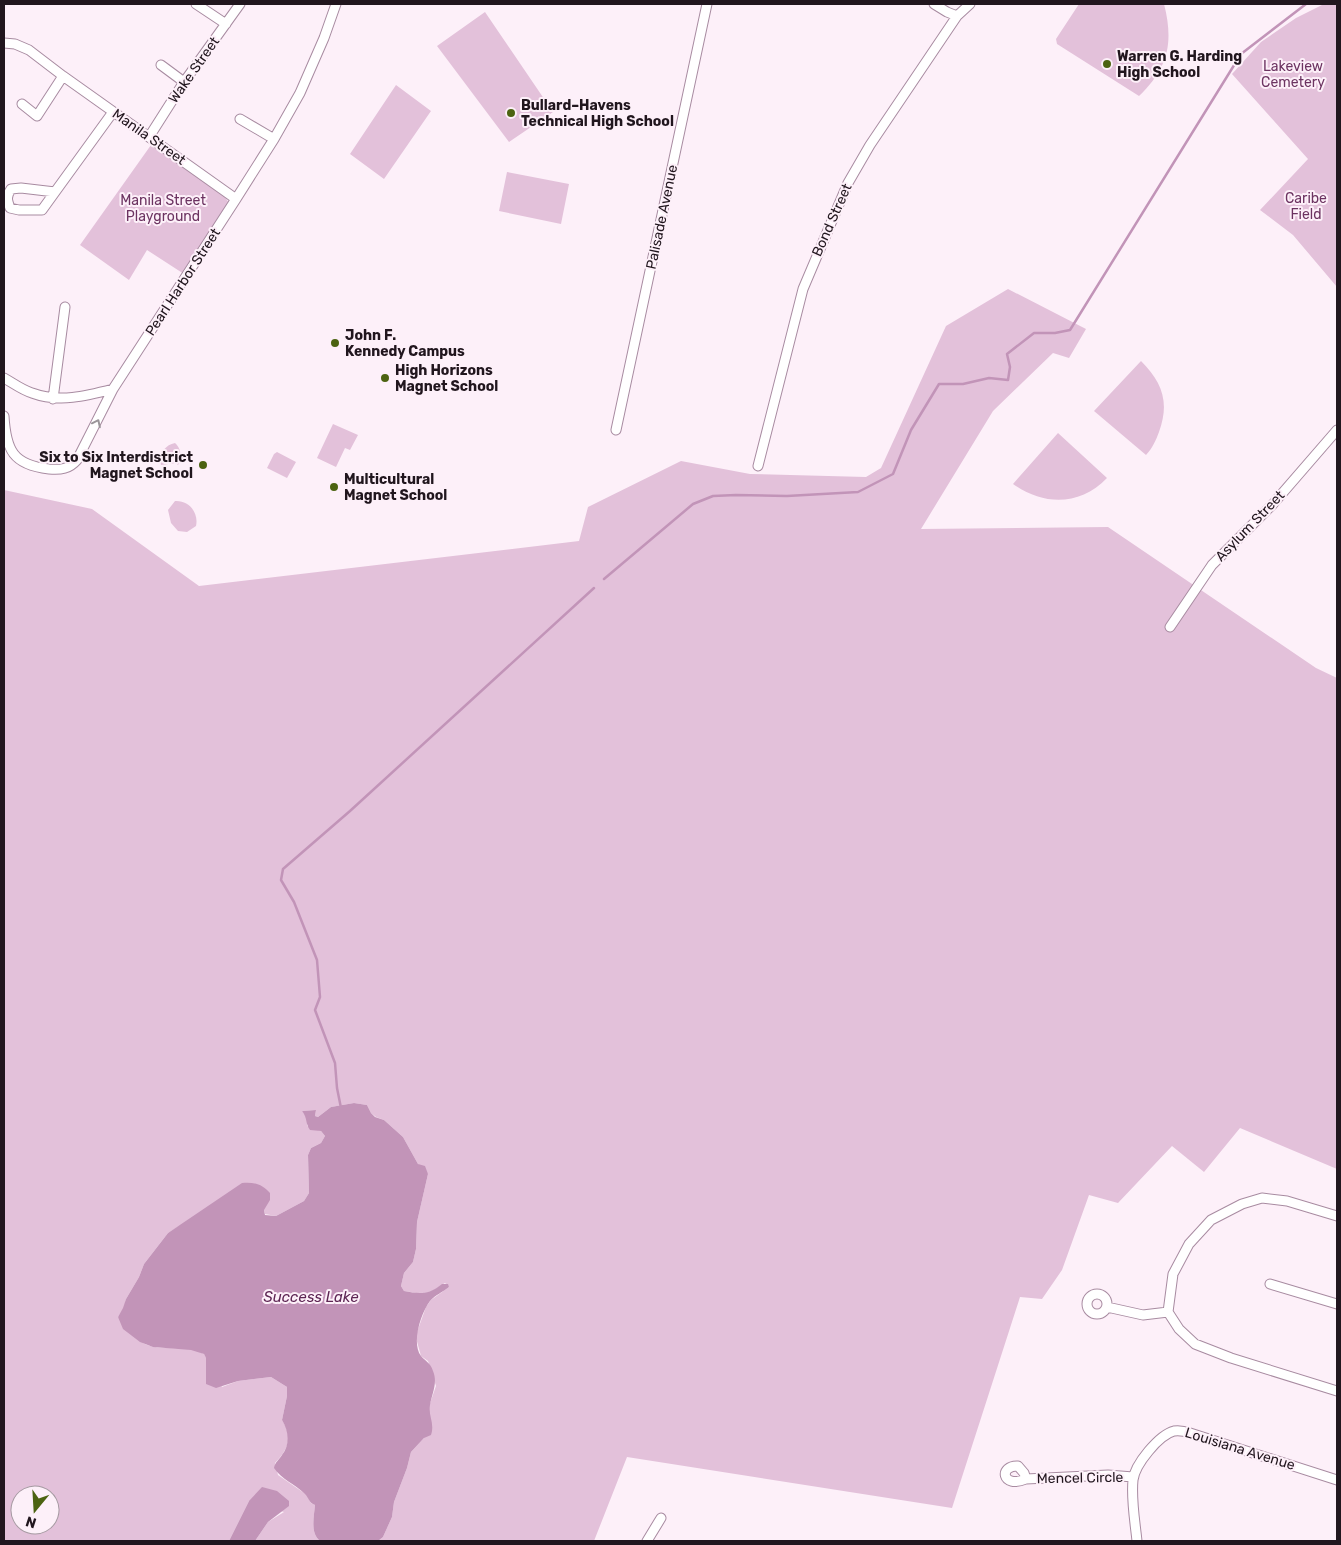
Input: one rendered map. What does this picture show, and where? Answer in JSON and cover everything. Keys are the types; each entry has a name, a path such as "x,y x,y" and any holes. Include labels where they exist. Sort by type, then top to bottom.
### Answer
{"street":[{"path":"196,4 226,24"},
{"name":"Wake Street","path":"149,137 184,82 240,4"},
{"name":"Pearl Harbor Street","path":"4,416 5,433 10,448 20,462 35,467 56,470 70,468 77,460 113,389 274,139 300,93 324,38 336,4"},
{"name":"Palisade Avenue","path":"616,430 707,4"},
{"path":"934,4 957,16"},
{"name":"Bond Street","path":"758,466 802,289 848,183 870,145 957,16 970,4"},
{"name":"Manila Street","path":"4,43 15,44 29,50 236,199"},
{"path":"161,65 184,82"},
{"path":"22,104 37,116 63,76"},
{"path":"55,192 28,188 11,190 7,196 7,201 10,208 42,210 113,112"},
{"path":"240,119 274,139"},
{"path":"53,399 65,307"},
{"path":"4,378 30,393 53,399 84,397 113,389"},
{"name":"Asylum Street","path":"1170,627 1212,565 1273,504 1337,430"},
{"path":"1337,1216 1287,1201 1262,1198 1242,1204 1211,1220 1189,1244 1173,1274 1168,1312 1179,1329 1195,1344 1231,1358 1337,1391"},
{"path":"1270,1284 1337,1304"},
{"path":"1107,1307 1143,1314 1168,1312"},
{"name":"Louisiana Avenue","path":"1133,1477 1142,1461 1158,1442 1172,1432 1180,1430 1337,1480"},
{"name":"Mencel Circle","path":"1026,1479 1108,1475 1133,1477"},
{"path":"1133,1477 1137,1541"},
{"path":"647,1541 661,1518"}],"green space":[{"path":"1079,4 1164,4 1168,31 1166,54 1157,75 1139,96 1057,44 1056,39"},
{"name":"Lakeview Cemetery","path":"1324,4 1337,4 1337,287 1293,235 1260,210 1308,159 1232,74 1261,42 1296,18"},
{"path":"485,12 553,112 509,142 437,46"},
{"path":"396,85 431,111 384,179 350,154"},
{"name":"Manila Street Playground","path":"151,145 225,197 229,203 184,274 147,250 129,280 80,245"},
{"path":"507,172 569,184 561,224 499,211"},
{"path":"1008,289 1086,329 1069,358 1053,353 993,411 921,529 1108,527 1316,668 1337,678 1337,1169 1240,1128 1204,1172 1172,1146 1118,1203 1089,1195 1062,1270 1042,1299 1020,1297 952,1508 627,1457 594,1541 378,1541 383,1537 392,1517 394,1502 411,1452 424,1438 429,1406 436,1386 428,1361 421,1356 416,1338 417,1332 426,1307 431,1300 449,1287 445,1283 434,1290 419,1293 404,1291 401,1286 404,1273 413,1262 416,1249 417,1222 428,1174 418,1164 403,1137 384,1120 371,1113 367,1105 354,1103 331,1107 318,1117 315,1116 316,1110 302,1111 307,1117 307,1126 321,1131 325,1136 321,1143 311,1148 308,1155 309,1193 304,1201 276,1216 265,1214 264,1210 179,1226 168,1233 144,1264 118,1317 143,1343 150,1346 189,1349 204,1354 222,1387 238,1381 271,1377 287,1387 282,1420 288,1432 288,1443 275,1463 278,1475 307,1495 311,1503 315,1505 314,1529 320,1541 255,1541 268,1522 284,1512 249,1501 229,1541 4,1541 4,490 92,509 199,586 579,541 588,507 681,461 750,474 866,477 881,468 946,326"},
{"path":"1141,361 1159,385 1164,402 1159,432 1154,444 1146,455 1094,411"},
{"path":"333,424 358,435 350,450 345,448 336,467 317,458"},
{"path":"1058,433 1107,478 1085,494 1062,500 1037,496 1013,484"},
{"path":"175,443 181,454 178,465 176,463 161,465 163,451"},
{"path":"277,452 296,462 287,478 267,468"},
{"path":"175,501 189,505 196,516 196,526 187,532 178,531 171,523 168,510"}],"water":[{"name":"Success Lake","path":"354,1103 367,1105 375,1117 384,1120 403,1137 418,1164 425,1166 428,1174 417,1222 416,1249 413,1262 404,1273 401,1286 404,1291 420,1293 433,1290 442,1284 448,1284 449,1287 430,1301 423,1313 417,1336 418,1350 431,1366 434,1375 435,1384 430,1405 431,1435 424,1438 411,1452 394,1502 392,1517 383,1537 378,1541 320,1541 314,1529 315,1505 311,1503 301,1490 280,1475 274,1468 285,1451 287,1442 287,1433 282,1420 287,1387 271,1377 238,1381 216,1388 206,1384 206,1358 204,1354 191,1350 153,1347 140,1342 123,1329 118,1317 144,1264 168,1233 242,1183 258,1184 270,1193 270,1200 264,1210 265,1215 276,1216 304,1201 309,1193 308,1155 311,1148 321,1143 325,1136 321,1131 310,1130 302,1111 316,1110 315,1116 318,1117 331,1107"},
{"path":"262,1487 277,1491 289,1501 289,1506 268,1522 255,1541 229,1541 249,1501"}],"waterway":[{"path":"604,579 693,504 713,496 787,496 858,492 893,474 911,430 939,384 963,384 989,378 1008,380 1010,367 1007,354 1034,333 1055,333 1070,330 1241,54 1306,4"},
{"path":"341,1108 335,1063 315,1010 320,997 317,960 294,902 281,880 283,869 350,811 594,588"}],"place":[{"name":"Warren G. Harding High School","path":"1107,64"},
{"name":"Bullard–Havens Technical High School","path":"511,113"},
{"name":"John F. Kennedy Campus","path":"335,343"},
{"name":"High Horizons Magnet School","path":"385,378"},
{"name":"Six to Six Interdistrict Magnet School","path":"203,465"},
{"name":"Multicultural Magnet School","path":"334,487"}],"park label":[{"name":"Caribe Field","path":"1306,206"}]}
